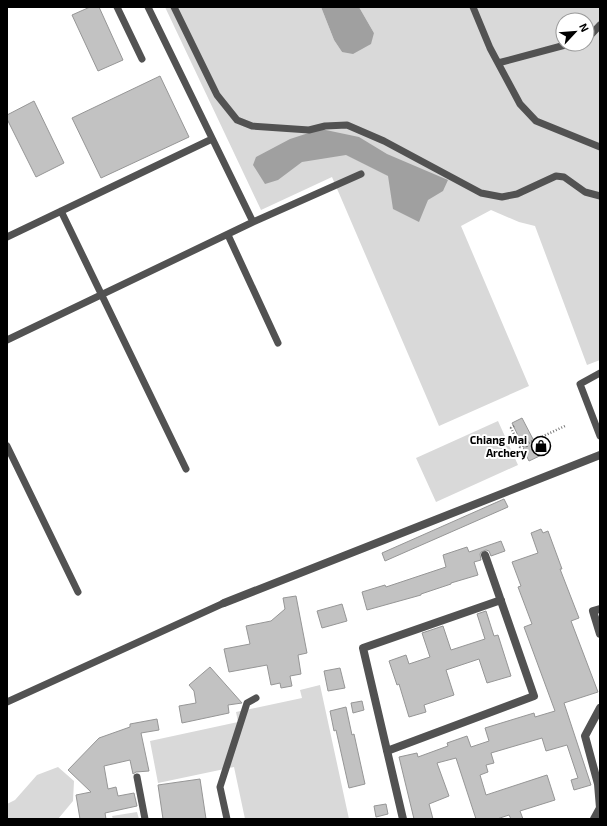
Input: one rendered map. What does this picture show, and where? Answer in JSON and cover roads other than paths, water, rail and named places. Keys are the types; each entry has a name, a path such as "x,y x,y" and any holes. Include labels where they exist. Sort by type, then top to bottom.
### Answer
{"street":[{"path":"224,603 600,455"},
{"path":"388,751 534,696 486,555"},
{"path":"403,819 363,648 501,600"},
{"path":"600,609 593,612 600,634"},
{"path":"594,819 600,808 598,784 585,736 600,708"}],"lane":[{"path":"117,7 142,59"},
{"path":"148,7 253,222"},
{"path":"174,7 216,95 237,120 252,126 309,130 325,126 347,125 384,141 481,194 502,197 518,194 556,176 564,177 585,192 600,196"},
{"path":"473,7 490,48 520,104 536,121 600,147"},
{"path":"498,63 555,48"},
{"path":"7,237 212,139"},
{"path":"7,340 253,222 361,174"},
{"path":"62,211 101,295 186,469"},
{"path":"228,235 278,343"},
{"path":"600,373 580,384 600,436"},
{"path":"7,446 78,592"},
{"path":"7,702 224,603"},
{"path":"227,819 220,787 247,703 256,698"},
{"path":"137,776 145,819"}],"place":[{"name":"Chiang Mai Archery","path":"541,446"}]}
